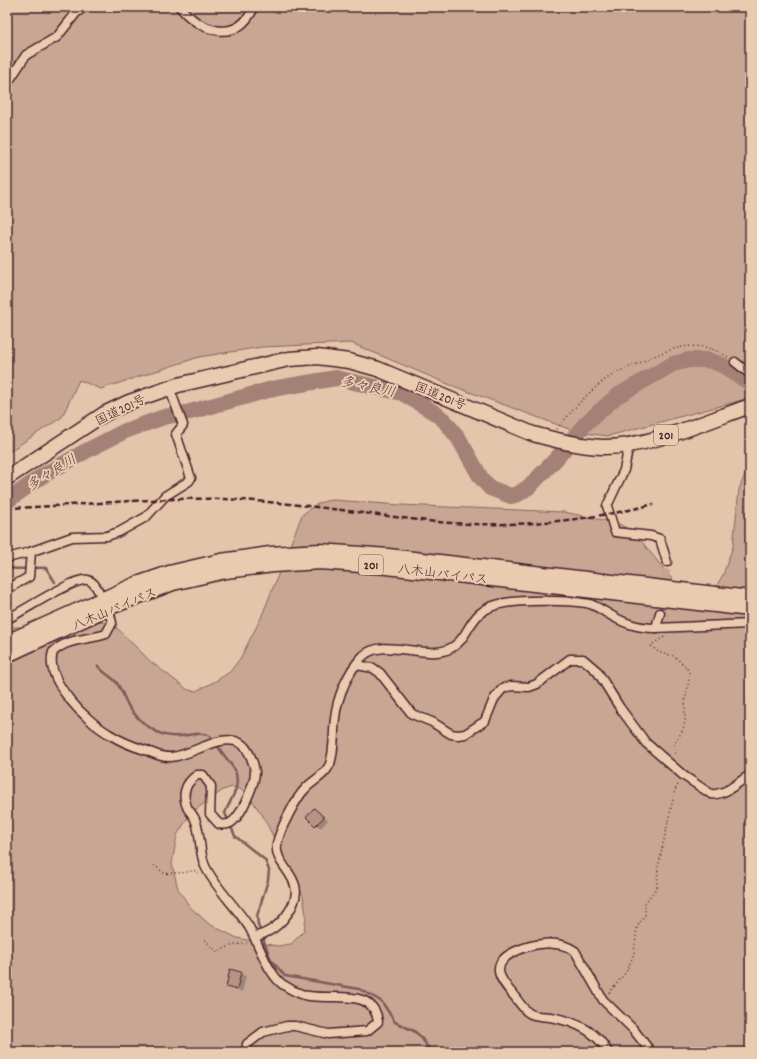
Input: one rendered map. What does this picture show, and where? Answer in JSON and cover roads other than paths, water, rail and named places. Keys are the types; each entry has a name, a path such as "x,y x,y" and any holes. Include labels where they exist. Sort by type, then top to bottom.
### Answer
{"highway":[{"name":"国道201号","path":"7,478 104,414 129,402 171,393 269,362 289,359 317,357 349,361 378,369 533,434 578,444 603,447 629,445 651,440 750,406"},
{"name":"八木山バイパス","path":"7,642 108,596 150,579 221,561 270,554 320,552 388,556 750,598"},
{"name":"八木山バイパス","path":"7,655 113,606 173,583 226,571 273,564 320,562 387,567 750,609"}],"street":[{"path":"7,84 26,55 57,37 76,13 84,7"},
{"path":"180,7 196,23 205,28 225,31 232,29 247,20 254,7"},
{"path":"735,362 750,374"},
{"path":"7,558 31,552 72,537 107,536 119,532 146,516 165,496 189,481 191,478 176,434 183,425 171,393"},
{"path":"629,445 624,470 607,506 609,520 615,532 651,536 660,539 667,562"},
{"path":"7,589 28,577 31,552"},
{"path":"7,619 41,599 81,581 88,580 94,584 100,594"},
{"path":"256,938 276,928 294,903 296,886 277,852 276,845 299,797 304,790 326,771 330,763 333,749 335,716 340,699 346,682 364,656 374,650 386,648 433,652 445,651 455,646 475,616 493,606 505,603 574,602 591,605 625,624 644,628 750,624"},
{"path":"656,628 660,613"},
{"path":"110,614 112,623 106,634 96,638 64,643 53,652 51,667 65,697 108,734 130,745 160,756 170,758 223,740 232,740 241,743 247,748 255,772 252,788 236,818 232,822 224,825 219,824 210,814 211,786 203,775 197,776 186,786 184,795 188,808 196,820 200,849 208,872 216,885 232,902 256,938 261,953 282,984 304,995 357,998 368,1002 374,1009 378,1022 367,1032 328,1034 295,1026 287,1026 263,1032 256,1036 248,1044 246,1052"},
{"path":"357,665 373,668 380,673 412,714 432,722 451,734 458,736 465,734 485,721 494,699 503,688 511,686 529,687 537,684 570,659 583,659 597,671 620,708 646,743 684,776 711,794 716,795 722,794 750,775"},
{"path":"608,1052 595,1034 567,1020 530,1014 502,982 499,975 498,969 512,953 534,944 558,944 568,946 575,952 603,1000 632,1029 651,1052"}],"waterway":[{"name":"多々良川","path":"7,501 42,476 125,431 164,417 190,412 272,389 336,378 402,393 435,413 444,420 459,439 481,478 490,488 511,496 518,494 530,486 556,459 585,424 617,396 673,364 689,360 708,360 722,365 750,383"},
{"path":"7,567 17,569 46,568 55,582"},
{"path":"98,666 116,682 129,707 147,726 159,733 171,736 196,734 205,734 210,736 235,770 237,777 236,788 225,813 235,836 265,860 269,870 268,880 257,916 258,925 271,960 285,976 359,989 382,1002 395,1022 414,1031 420,1036 430,1050 439,1052"}],"tunnel":[{"path":"660,613 667,562"}],"railway":[{"path":"7,508 154,500 213,499 291,504 437,522 464,524 519,524 574,519 654,504"}]}
